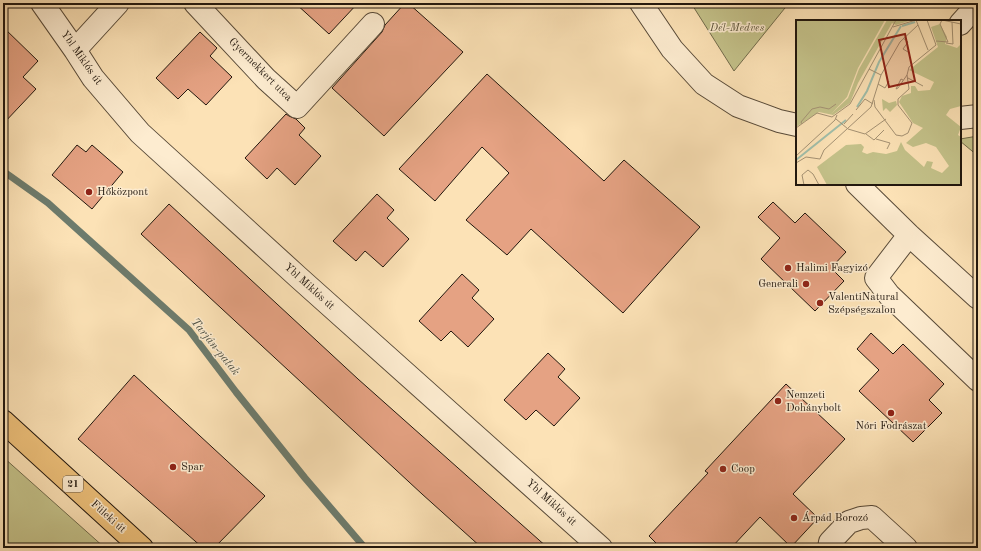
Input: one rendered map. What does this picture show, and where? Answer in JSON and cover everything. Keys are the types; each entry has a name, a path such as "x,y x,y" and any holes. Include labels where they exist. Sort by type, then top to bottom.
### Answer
{"main road":[{"name":"Füleki út","path":"3,421 142,548"}],"street":[{"name":"Ybl Miklós út","path":"42,3 93,78 140,133 601,548"},
{"path":"75,50 118,3"},
{"name":"Gyermekkert utca","path":"195,3 266,79 297,107 373,24"},
{"path":"640,3 672,49 704,84 738,106 779,121 796,125"},
{"path":"961,23 978,4"},
{"path":"961,118 978,116"},
{"path":"858,185 909,235 978,298"},
{"path":"909,235 876,278 889,295 978,380"},
{"path":"829,548 830,542 849,522 861,518 872,517 906,548"}],"green space":[{"name":"Dél-Medves","path":"691,3 789,3 734,71"},
{"path":"978,136 978,156 961,142 961,139"},
{"path":"3,457 105,548 3,548"}],"building":[{"path":"295,3 358,3 329,34"},
{"path":"405,3 408,3 463,52 384,136 332,88 382,32 385,25"},
{"path":"3,27 38,61 23,77 36,89 3,124"},
{"path":"200,32 217,48 210,56 232,77 206,105 188,89 178,99 156,78"},
{"path":"487,74 604,181 624,160 700,227 623,313 531,229 507,255 466,220 509,173 482,147 435,201 399,169"},
{"path":"286,114 296,119 305,128 299,135 321,156 295,185 277,168 267,179 245,158"},
{"name":"Hőközpont","path":"77,145 86,152 92,145 123,172 92,209 52,175"},
{"path":"377,194 394,210 387,218 409,239 383,267 365,251 356,261 333,241"},
{"path":"773,202 795,223 805,213 846,252 831,268 844,281 815,311 761,259 780,238 758,217"},
{"path":"169,204 358,379 548,548 482,548 422,494 141,234"},
{"path":"462,274 479,290 472,298 494,319 468,347 451,331 441,341 419,321"},
{"path":"871,333 893,354 903,344 944,384 929,400 942,413 913,442 859,391 879,370 857,349"},
{"path":"548,353 565,369 558,377 580,398 554,426 536,410 526,420 504,400"},
{"name":"Spar","path":"134,375 265,496 214,548 203,548 78,439"},
{"path":"786,384 845,439 793,494 818,518 791,547 760,517 731,548 661,548 649,536 708,473 705,471"}],"waterway":[{"name":"Tarján-patak","path":"3,171 48,203 189,330 236,392 305,478 365,548"}],"place":[{"name":"Hőközpont","path":"89,192"},
{"name":"Halimi Fagyizó","path":"788,268"},
{"name":"Generali","path":"806,284"},
{"name":"ValentiNatural Szépségszalon","path":"820,303"},
{"name":"Nemzeti Dohánybolt","path":"778,401"},
{"name":"Nóri Fodrászat","path":"891,413"},
{"name":"Spar","path":"173,467"},
{"name":"Coop","path":"723,469"},
{"name":"Árpád Borozó","path":"794,518"}]}
